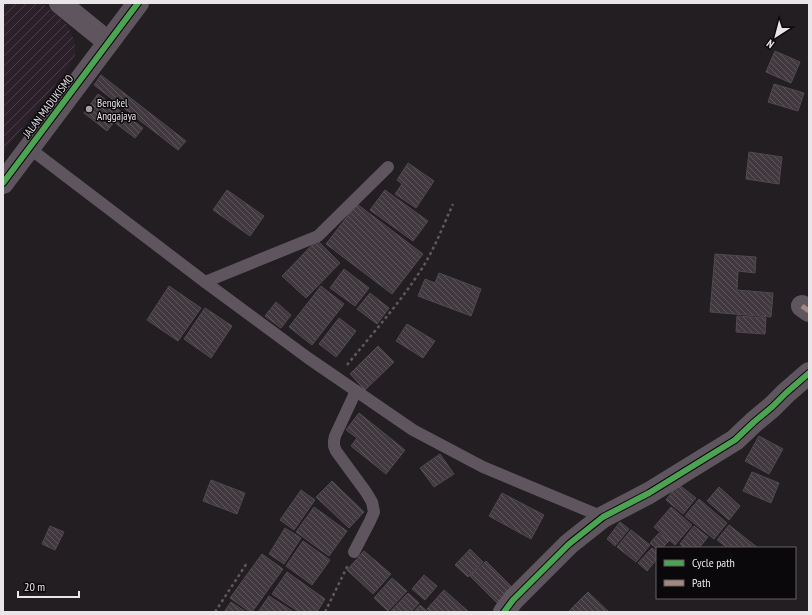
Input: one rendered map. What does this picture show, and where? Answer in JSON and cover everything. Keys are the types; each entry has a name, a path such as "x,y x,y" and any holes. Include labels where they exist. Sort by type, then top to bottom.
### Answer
{"street":[{"path":"60,3 108,42"},
{"name":"JALAN MADUKISMO","path":"3,183 138,3"},
{"path":"504,612 513,600 569,544 603,517 650,493 735,440 809,373"}],"lane":[{"path":"30,148 205,282 308,358 413,430 483,467 603,517"},
{"path":"205,282 318,236 388,167"},
{"path":"354,552 374,512 372,502 366,492 340,458 334,446 334,440 356,391"}],"path":[{"path":"336,378 421,270 433,248 452,204"},
{"path":"326,612 354,552"},
{"path":"215,612 247,563"}],"shaded area":[{"path":"3,3 42,3 67,25 74,40 75,55 68,68 3,153"}],"building":[{"path":"775,51 800,62 791,83 766,72"},
{"path":"101,75 186,141 178,150 94,85"},
{"path":"774,84 804,93 798,111 768,102"},
{"path":"98,94 143,128 135,138 114,122 107,131 84,113"},
{"path":"749,152 782,157 779,184 746,179"},
{"path":"408,163 434,181 416,208 395,194 402,184 397,180"},
{"path":"227,190 264,216 250,236 213,210"},
{"path":"385,190 428,221 413,241 370,210"},
{"path":"357,204 423,254 392,294 326,244"},
{"path":"317,240 340,263 306,298 282,276"},
{"path":"715,254 756,257 755,273 738,271 737,290 773,293 771,317 710,312"},
{"path":"344,269 369,288 355,306 330,288"},
{"path":"439,273 481,289 471,316 418,296 425,279 435,283"},
{"path":"169,286 201,308 178,341 147,320"},
{"path":"321,286 344,304 312,345 289,327"},
{"path":"370,293 389,308 377,324 357,309"},
{"path":"276,302 291,315 281,328 265,316"},
{"path":"205,308 232,326 211,358 184,339"},
{"path":"737,316 766,318 765,334 736,332"},
{"path":"339,318 356,331 336,357 319,344"},
{"path":"407,324 435,341 423,358 396,341"},
{"path":"378,346 394,362 365,390 350,374"},
{"path":"359,413 405,450 386,474 351,446 357,438 346,430"},
{"path":"759,436 783,449 769,474 745,461"},
{"path":"440,454 454,474 434,487 420,468"},
{"path":"752,472 779,483 771,503 743,491"},
{"path":"211,480 245,493 237,514 203,501"},
{"path":"332,481 364,512 349,528 316,497"},
{"path":"678,484 696,498 683,514 666,500"},
{"path":"719,487 740,506 729,520 707,501"},
{"path":"301,490 315,500 294,530 280,520"},
{"path":"502,493 544,515 531,539 489,516"},
{"path":"699,499 727,523 714,539 685,516"},
{"path":"314,507 347,531 329,556 296,532"},
{"path":"671,507 692,525 675,545 654,527"},
{"path":"620,522 629,529 615,546 607,539"},
{"path":"729,525 757,547 727,547 717,540"},
{"path":"50,526 64,532 55,550 42,544"},
{"path":"694,526 708,537 700,547 684,547 680,544"},
{"path":"285,528 301,538 284,564 269,554"},
{"path":"631,530 650,545 636,562 617,547"},
{"path":"659,533 669,541 663,547 656,548 650,543"},
{"path":"303,541 330,560 312,585 286,566"},
{"path":"652,548 656,551 656,560 647,571 638,563"},
{"path":"470,549 483,562 468,577 455,565"},
{"path":"364,551 391,574 373,594 347,570"},
{"path":"262,554 283,569 252,612 250,612 230,598"},
{"path":"486,561 513,588 497,603 470,576"},
{"path":"287,572 325,599 317,612 299,612 272,594"},
{"path":"424,575 437,586 425,600 412,589"},
{"path":"392,578 407,591 388,611 374,598"},
{"path":"444,590 469,612 431,612 427,609"},
{"path":"588,592 609,612 568,612"},
{"path":"408,593 419,603 411,612 390,612"},
{"path":"269,596 294,612 258,612"},
{"path":"231,602 246,612 224,612"},
{"path":"420,605 428,612 414,612"}],"marked path":[{"path":"802,306 809,311"}],"cycle path":[{"path":"3,183 138,3"},
{"path":"504,612 513,600 569,544 603,517 649,493 735,440 809,373"}],"place":[{"name":"Bengkel Anggajaya","path":"89,109"}]}
